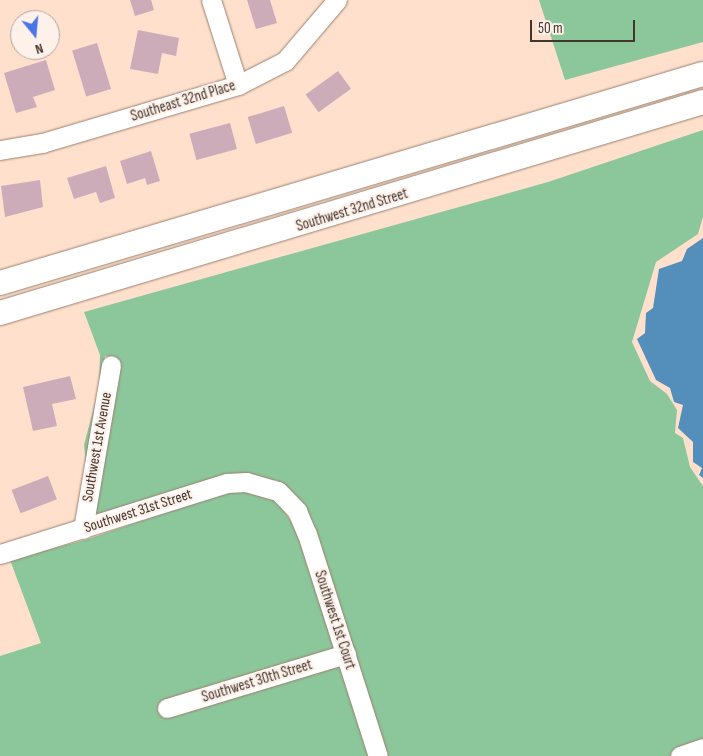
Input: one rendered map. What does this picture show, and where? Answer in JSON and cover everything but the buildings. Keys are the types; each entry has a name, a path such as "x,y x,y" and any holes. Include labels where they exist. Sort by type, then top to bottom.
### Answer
{"main road":[{"name":"Southwest 32nd Street","path":"0,283 703,74"},
{"name":"Southwest 32nd Street","path":"0,313 703,102"}],"street":[{"path":"211,0 238,84"},
{"name":"Southeast 32nd Place","path":"0,150 42,143 238,84 285,61 337,0"},
{"name":"Southwest 1st Avenue","path":"82,529 111,365"},
{"name":"Southwest 31st Street","path":"0,554 228,483 246,482 278,491"},
{"name":"Southwest 1st Court","path":"278,491 302,521 378,756"},
{"name":"Southwest 30th Street","path":"168,708 346,654"},
{"path":"680,756 703,748"}],"green space":[{"path":"539,0 703,0 703,42 565,80"},
{"path":"703,130 703,217 698,234 656,262 632,342 650,381 667,394 677,410 675,433 683,438 690,467 703,486 703,756 385,756 286,486 276,480 92,516 119,360 105,356 86,464 84,445 99,388 100,355 84,312 548,182"},
{"path":"247,490 275,498 301,536 370,756 0,756 0,656 41,643 10,560 88,539 229,491"}],"water":[{"path":"703,238 703,478 699,475 702,468 693,462 693,442 678,428 683,405 674,402 670,388 656,380 637,339 645,333 646,313 653,308 659,269 682,261 687,249"}]}
